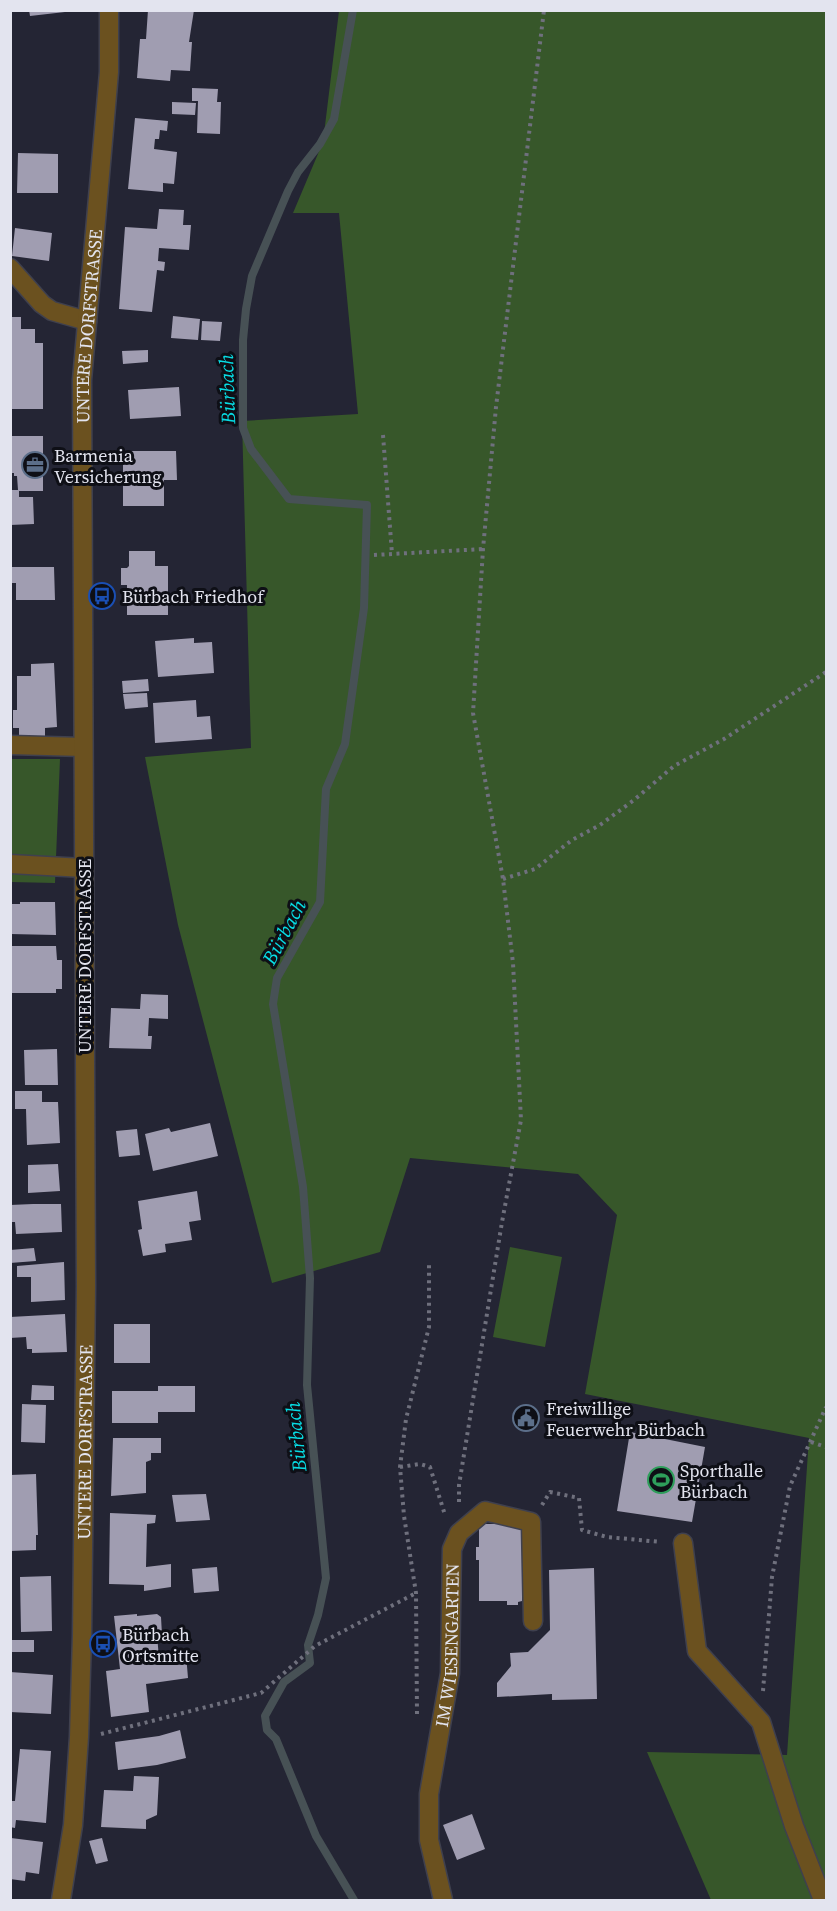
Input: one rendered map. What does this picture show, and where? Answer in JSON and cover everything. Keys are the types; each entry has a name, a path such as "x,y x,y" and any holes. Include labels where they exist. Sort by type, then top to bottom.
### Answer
{"street":[{"name":"UNTERE DORFSTRASSE","path":"61,1900 73,1825 79,1737 86,1286 82,380 109,72 109,10"},
{"path":"10,268 42,304 52,311 87,321"},
{"path":"10,745 83,747"},
{"path":"10,864 84,867"},
{"path":"453,1527 485,1511 531,1522 533,1621"},
{"name":"IM WIESENGARTEN","path":"443,1900 429,1840 429,1794 450,1673 453,1527"},
{"path":"683,1543 697,1651 761,1722 794,1826 823,1900"}],"path":[{"path":"453,1527 501,1222 522,1120 513,963 502,879 474,713 483,549 496,407 521,217 544,10"},
{"path":"383,435 392,554"},
{"path":"374,555 483,549"},
{"path":"502,879 535,869 572,840 617,813 674,766 724,739 826,672"},
{"path":"417,1720 416,1593 404,1516 400,1467 406,1419 429,1327 429,1261"},
{"path":"761,1722 772,1577 790,1486 826,1407"},
{"path":"811,1442 826,1447"},
{"path":"400,1467 420,1464 430,1467 453,1527"},
{"path":"550,1492 579,1498 582,1530 607,1537 657,1541"},
{"path":"79,1737 106,1733 261,1693 315,1646 416,1593"}],"green space":[{"path":"339,11 826,11 826,1900 711,1900 647,1752 787,1755 809,1438 585,1394 617,1215 578,1174 410,1158 380,1252 272,1283 178,925 145,757 251,748 242,421 358,414 339,213 293,213 323,142"},
{"path":"11,759 60,759 55,883 11,882"},
{"path":"510,1247 562,1257 545,1347 493,1337"}],"building":[{"path":"29,10 65,10 65,12 30,16"},
{"path":"148,10 194,10 189,42 192,42 190,71 171,70 170,81 137,78 140,39 146,39"},
{"path":"192,88 218,89 217,102 221,102 220,134 197,133 198,101 192,101"},
{"path":"172,102 196,103 195,115 172,114"},
{"path":"135,118 168,121 167,131 160,130 159,139 155,139 154,149 177,152 174,184 163,183 163,192 128,189"},
{"path":"18,153 58,154 58,193 17,193"},
{"path":"159,209 184,210 183,225 191,225 189,250 159,248 158,261 165,262 164,271 157,270 152,312 119,309 125,227 157,229"},
{"path":"15,228 52,233 49,261 12,256"},
{"path":"173,316 200,319 198,340 171,338"},
{"path":"10,317 21,317 21,329 35,329 35,343 43,343 43,409 10,409"},
{"path":"202,321 222,322 220,341 201,340"},
{"path":"148,350 148,362 123,364 122,351"},
{"path":"179,387 181,416 130,419 128,390"},
{"path":"10,436 43,436 43,491 19,491 19,497 33,497 34,524 10,525 10,490 18,490 17,476 10,473"},
{"path":"123,451 176,451 177,480 164,480 164,506 123,506"},
{"path":"129,551 155,551 155,566 168,566 168,615 127,615 127,585 121,585 121,568 129,566"},
{"path":"10,567 54,567 55,600 16,600 16,583 10,583"},
{"path":"194,638 194,643 212,642 214,673 158,677 155,641"},
{"path":"54,663 57,727 45,728 45,739 19,739 19,728 13,728 13,710 17,710 17,676 31,676 31,664"},
{"path":"148,679 149,691 123,693 122,681"},
{"path":"147,693 148,707 125,709 123,694"},
{"path":"196,700 197,717 210,716 212,739 155,743 153,703"},
{"path":"20,902 55,902 56,935 10,934 10,904 20,904"},
{"path":"10,946 56,946 57,960 62,960 62,989 56,989 56,993 10,993"},
{"path":"141,994 168,995 168,1019 149,1018 148,1036 152,1036 151,1049 109,1048 111,1008 140,1009"},
{"path":"57,1049 58,1085 25,1085 24,1050"},
{"path":"15,1091 42,1091 42,1102 58,1102 60,1143 27,1145 26,1109 15,1109"},
{"path":"210,1123 218,1156 153,1171 145,1134 169,1128 171,1132"},
{"path":"137,1129 140,1155 119,1157 116,1131"},
{"path":"58,1164 60,1191 28,1193 28,1165"},
{"path":"197,1191 201,1220 189,1222 192,1240 165,1244 166,1252 143,1256 138,1230 142,1229 138,1201"},
{"path":"61,1204 62,1232 16,1234 15,1222 10,1222 10,1205"},
{"path":"34,1248 36,1261 10,1263 10,1250"},
{"path":"64,1262 65,1300 31,1302 31,1277 17,1277 17,1266"},
{"path":"65,1314 67,1352 32,1353 32,1349 27,1349 26,1337 10,1338 10,1317"},
{"path":"114,1324 150,1324 150,1363 114,1363"},
{"path":"32,1385 54,1386 54,1400 31,1400"},
{"path":"158,1386 195,1386 195,1412 158,1412 158,1423 112,1423 112,1391 158,1391"},
{"path":"22,1404 46,1405 45,1443 21,1442"},
{"name":"Sporthalle Bürbach","path":"630,1432 705,1447 692,1522 617,1511"},
{"path":"113,1438 161,1438 161,1453 151,1453 151,1460 146,1462 146,1493 111,1496"},
{"path":"36,1474 38,1535 36,1535 36,1550 10,1551 10,1475"},
{"path":"206,1494 210,1520 176,1522 172,1495"},
{"path":"110,1513 156,1515 155,1523 147,1524 146,1567 171,1564 171,1587 144,1591 144,1585 109,1584"},
{"path":"479,1524 522,1524 522,1601 518,1602 518,1605 507,1605 507,1601 479,1601 479,1560 476,1560 476,1547 479,1547"},
{"path":"217,1567 219,1591 194,1593 192,1569"},
{"path":"594,1568 597,1699 552,1700 552,1694 497,1697 497,1683 511,1666 510,1653 528,1652 550,1630 549,1570"},
{"path":"51,1576 52,1631 21,1632 20,1577"},
{"path":"137,1614 137,1616 157,1614 161,1617 162,1635 157,1635 159,1658 186,1654 188,1678 146,1684 149,1712 111,1717 106,1671 120,1669 114,1616"},
{"path":"11,1640 34,1640 34,1652 11,1652"},
{"path":"10,1672 53,1675 51,1714 10,1712"},
{"path":"180,1730 186,1758 157,1765 118,1770 115,1742 159,1736"},
{"path":"20,1749 51,1751 46,1823 16,1820 15,1828 10,1827 10,1801 15,1801"},
{"path":"134,1776 159,1777 157,1815 146,1820 146,1829 101,1827 104,1790 133,1791"},
{"path":"472,1814 485,1849 457,1860 443,1825"},
{"path":"11,1838 43,1842 39,1874 26,1872 25,1881 10,1879"},
{"path":"102,1838 108,1861 96,1864 89,1841"}],"waterway":[{"name":"Bürbach","path":"353,10 334,119 320,144 298,172 288,191 252,276 243,340 243,428 251,449 289,499 367,505 364,608 345,744 326,789 320,902 277,978 273,1004 303,1187 310,1278 307,1385 326,1578 318,1615 308,1645 310,1663 284,1682 265,1716 267,1730 276,1739 316,1836 354,1900"}],"place":[{"name":"Barmenia Versicherung","path":"35,465"},
{"name":"Bürbach Friedhof","path":"102,596"},
{"name":"Freiwillige Feuerwehr Bürbach","path":"526,1418"},
{"name":"Sporthalle Bürbach","path":"661,1480"},
{"name":"Bürbach Ortsmitte","path":"103,1644"}]}
